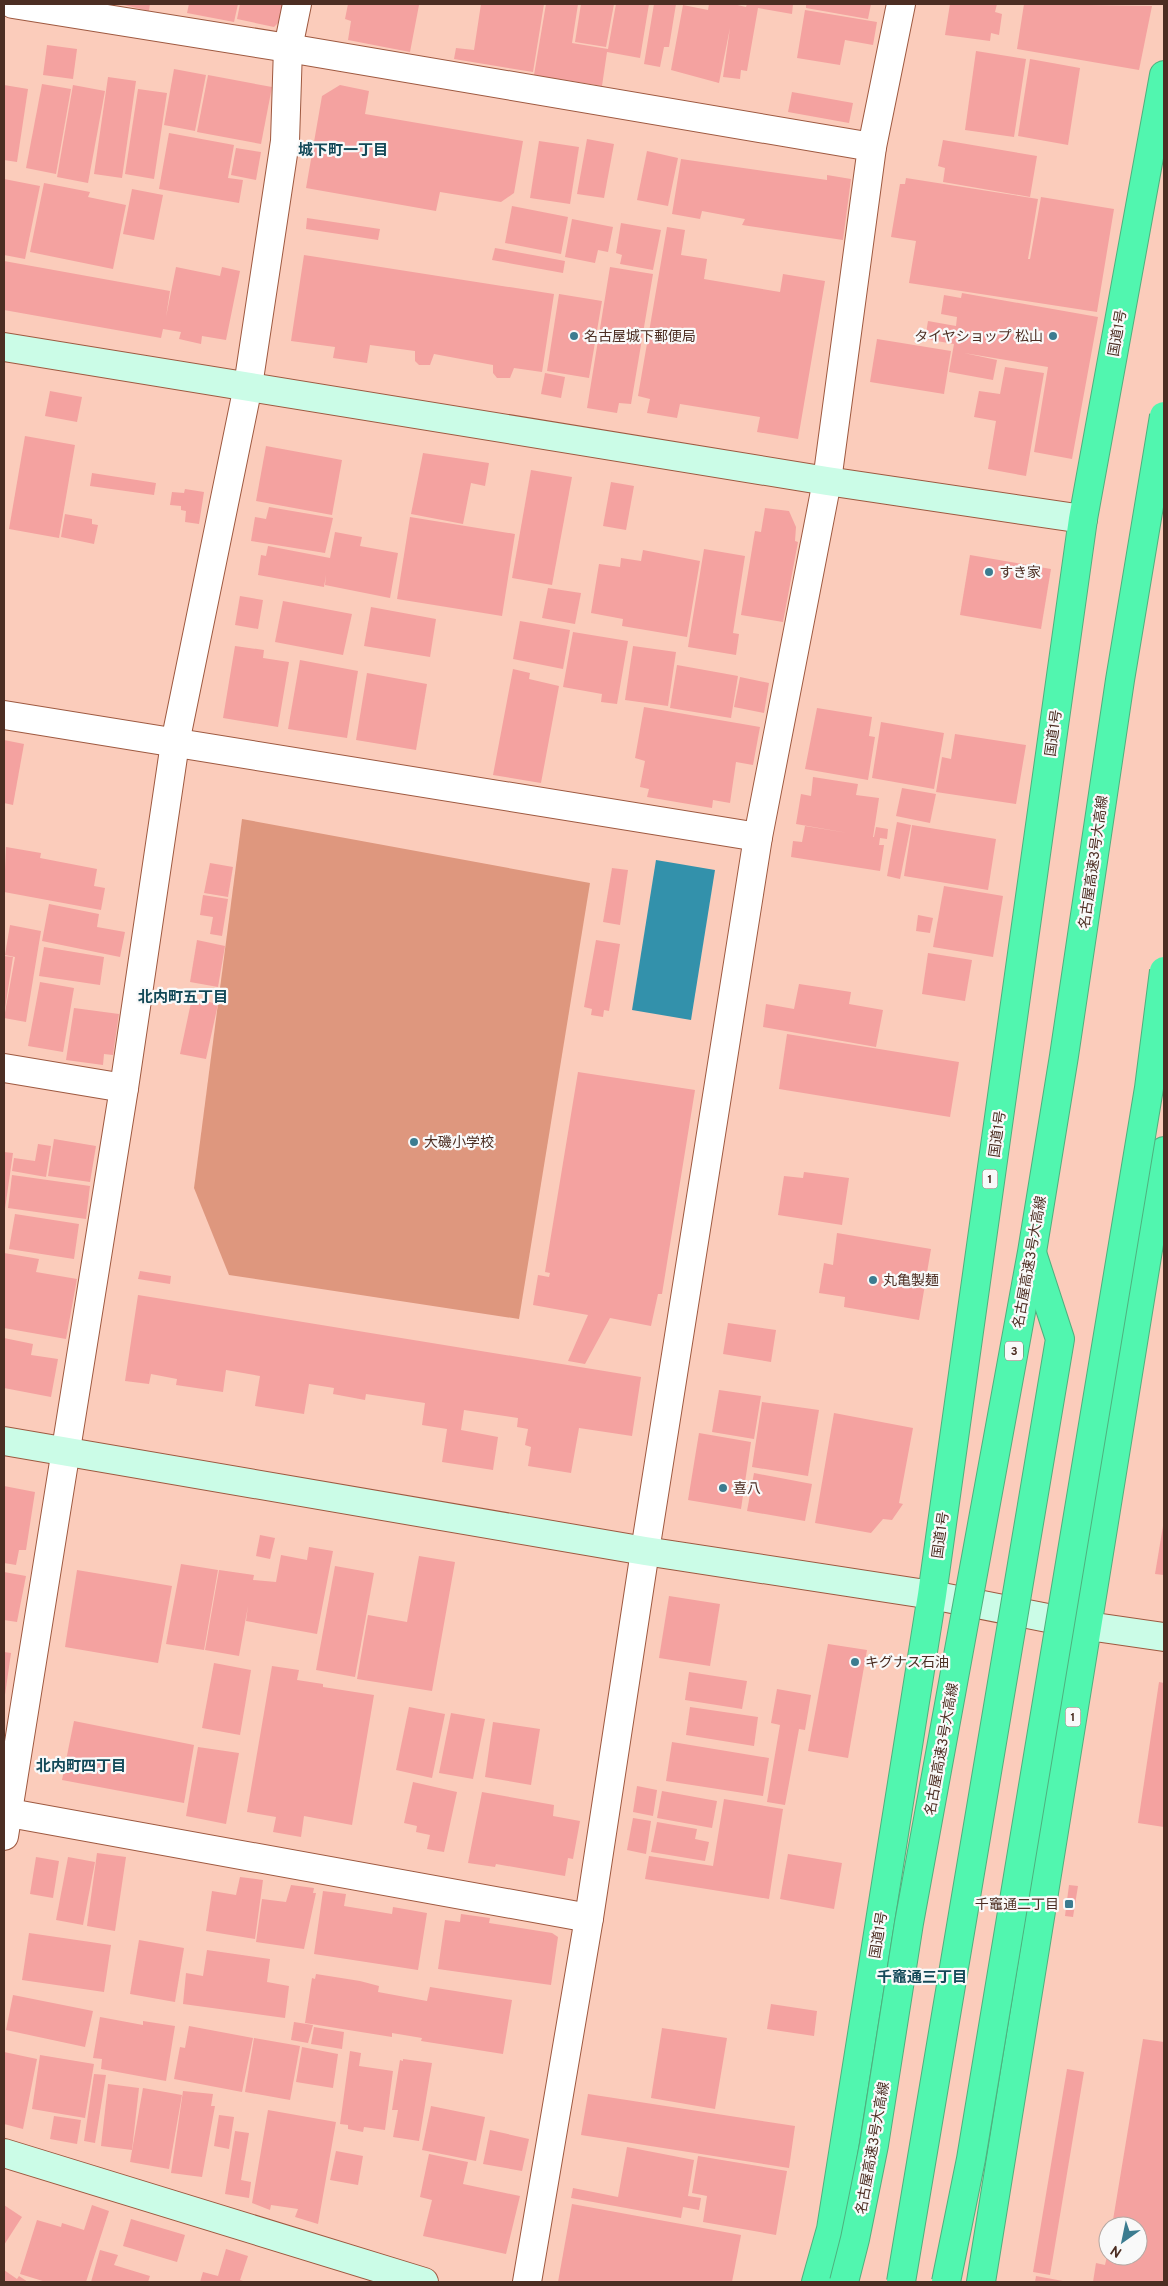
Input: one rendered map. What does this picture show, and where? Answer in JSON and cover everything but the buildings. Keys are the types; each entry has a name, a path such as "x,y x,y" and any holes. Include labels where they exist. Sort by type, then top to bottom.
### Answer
{"highway":[{"name":"国道1号","path":"816,2282 831,2229 932,1596 1083,519 1164,75"},
{"name":"名古屋高速3号大高線","path":"844,2282 856,2239 874,2146 909,1923 1032,1252 1066,1047 1120,680 1164,416"},
{"path":"946,2282 973,2149 1149,1088 1164,971"},
{"name":"1","path":"981,2282 1164,1151"},
{"path":"901,2282 1060,1339 1032,1252"}],"street":[{"path":"13,4 288,48 872,147"},
{"path":"297,4 288,48 285,141 248,386 175,743 124,1088 5,1820 589,1918"},
{"path":"527,2282 589,1918 644,1551 758,837 827,481 872,147 901,4"},
{"path":"4,347 827,481 1083,519"},
{"path":"4,715 758,837"},
{"path":"4,1068 124,1088"},
{"path":"4,1441 644,1551 932,1596 1088,1626 1164,1636"},
{"path":"4,2152 424,2282"}],"shaded area":[{"path":"242,819 590,883 519,1319 229,1275 194,1188"}],"water":[{"path":"656,860 715,870 691,1020 632,1010"}],"place":[{"name":"名古屋城下郵便局","path":"574,336"},
{"name":"タイヤショップ 松山","path":"1053,336"},
{"name":"すき家","path":"989,572"},
{"name":"大磯小学校","path":"414,1142"},
{"name":"丸亀製麺","path":"873,1280"},
{"name":"喜八","path":"723,1488"},
{"name":"キグナス石油","path":"855,1662"},
{"name":"千竈通二丁目","path":"1069,1904"}],"district":[{"name":"城下町一丁目","path":"343,150"},
{"name":"北内町五丁目","path":"183,997"},
{"name":"北内町四丁目","path":"81,1766"},
{"name":"千竈通三丁目","path":"922,1977"}]}
